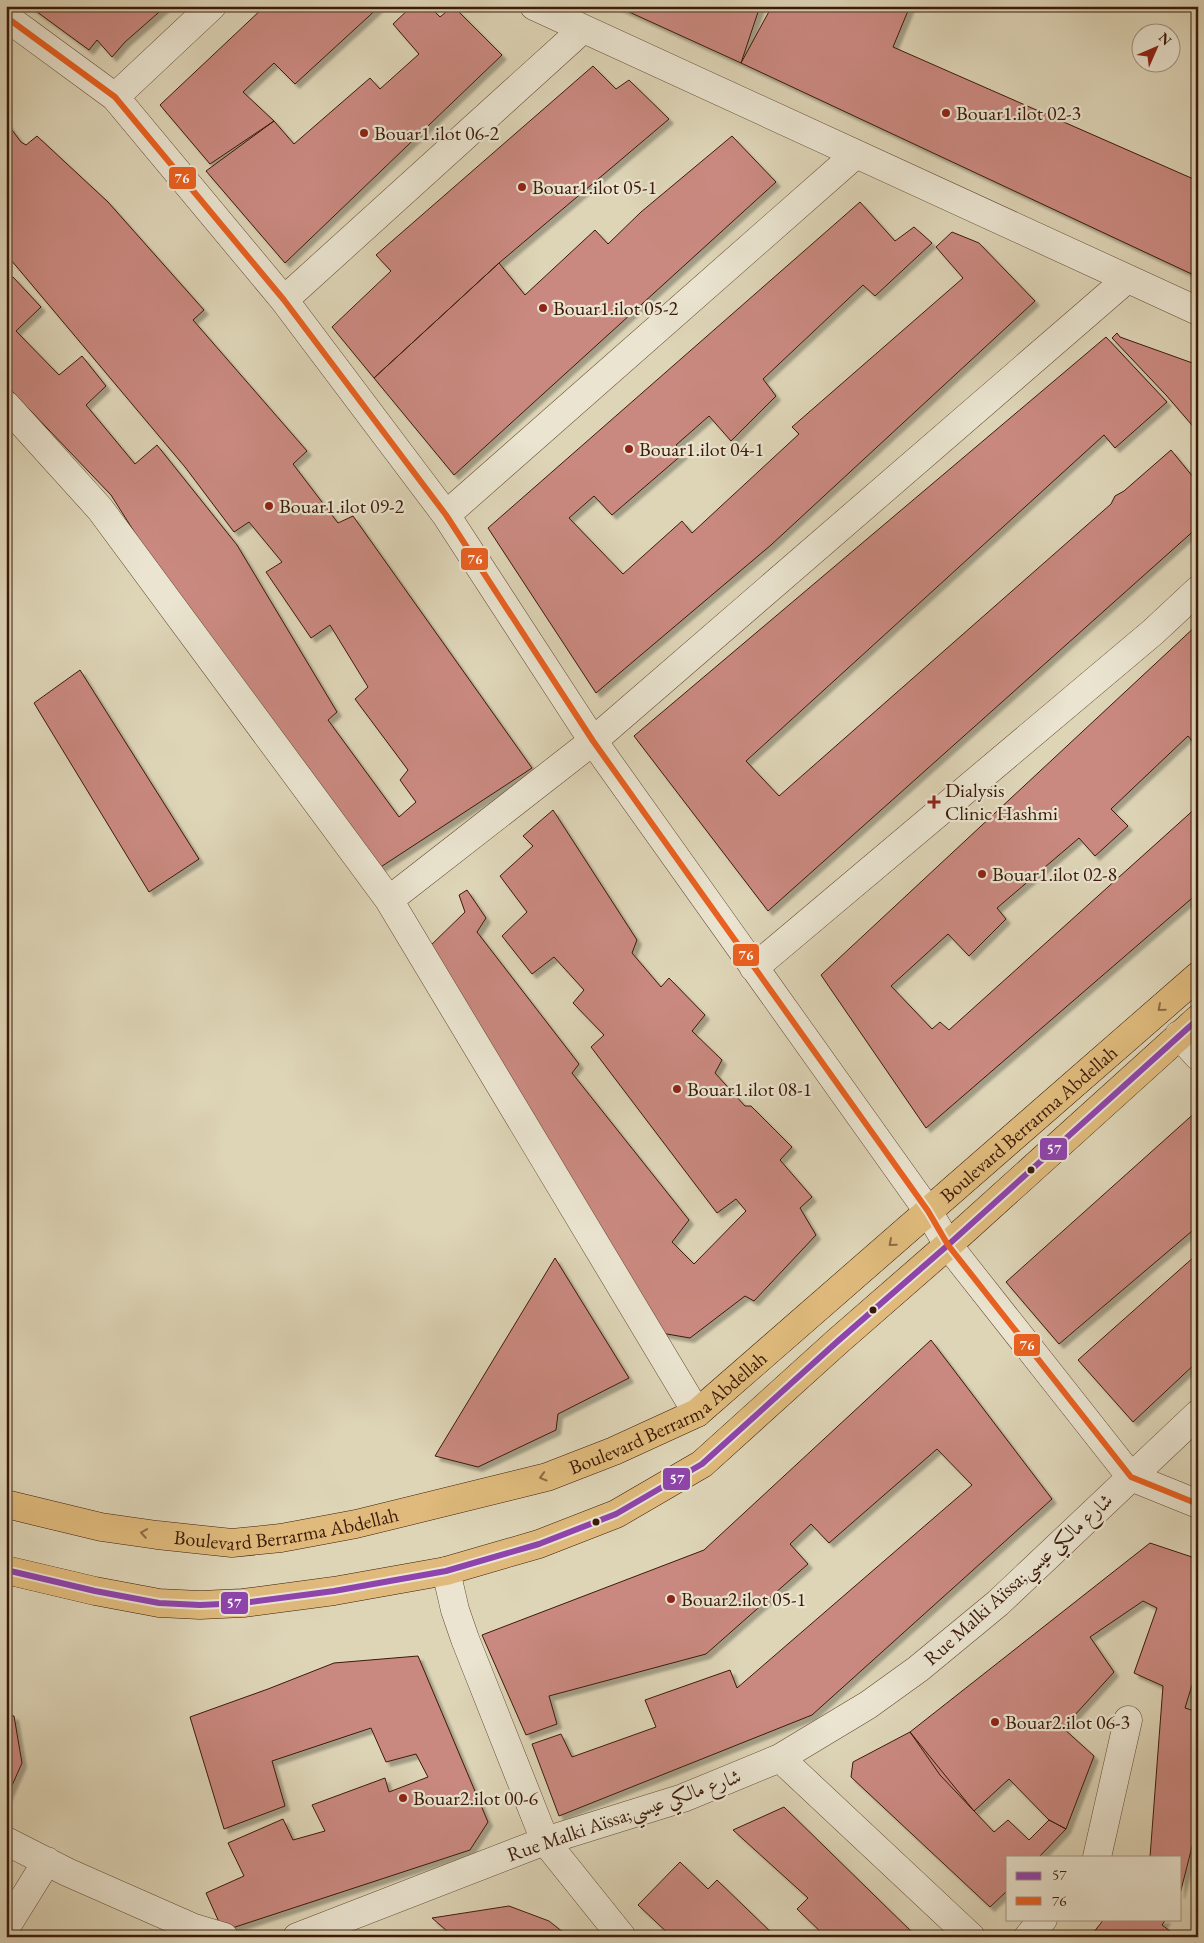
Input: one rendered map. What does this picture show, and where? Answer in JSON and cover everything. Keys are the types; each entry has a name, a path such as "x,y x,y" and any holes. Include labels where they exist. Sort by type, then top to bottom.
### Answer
{"main road":[{"name":"Boulevard Berrarma Abdellah","path":"6,1504 100,1527 232,1543 281,1538 356,1524 547,1477 614,1450 697,1413 1198,976"},
{"name":"Boulevard Berrarma Abdellah","path":"6,1570 95,1591 158,1603 200,1605 244,1603 446,1571 539,1544 616,1514 702,1464 948,1245 1188,1027"}],"street":[{"path":"115,97 212,6"},
{"path":"534,6 1198,311"},
{"path":"6,17 115,97 284,300 446,515 593,741 928,1212 948,1245 1131,1477 1198,1504"},
{"path":"284,300 583,29"},
{"path":"446,515 856,154"},
{"path":"390,900 593,741 1127,279"},
{"path":"6,406 100,509 390,900 697,1413"},
{"path":"754,968 1153,632 1198,590"},
{"path":"1188,1027 1198,1056"},
{"name":"Rue Malki Aïssa;شارع مالكي عيسي","path":"297,1937 545,1841 683,1798 780,1758 868,1706 918,1669 998,1602 1198,1414"},
{"path":"446,1571 455,1610 465,1639 545,1841 622,1937"},
{"path":"1097,1856 1128,1720"},
{"path":"780,1758 972,1937"},
{"path":"6,1841 47,1862 194,1928 224,1937"},
{"path":"6,1927 47,1862"},
{"path":"1028,1937 1042,1920"}],"building":[{"path":"29,6 166,6 125,42 112,57 97,40 89,50"},
{"path":"265,6 380,6 295,84 274,63 243,92 274,121 210,164 160,105"},
{"name":"Bouar1.ilot 06-2","path":"412,6 429,6 440,17 453,6 502,55 285,263 206,171 274,121 294,144 370,78 380,89 419,54 393,24"},
{"path":"616,6 760,6 741,63"},
{"name":"Bouar1.ilot 02-3","path":"772,6 910,6 893,47 1198,181 1198,277 741,63"},
{"name":"Bouar1.ilot 05-1","path":"593,66 616,89 629,80 669,119 499,263 374,378 332,327 391,271 376,255"},
{"name":"Bouar1.ilot 09-2","path":"6,122 21,142 26,145 37,136 108,202 204,310 193,320 307,451 293,464 338,523 353,516 532,768 370,874 164,579 111,495 6,385 6,283 13,277 41,307 16,331 59,375 82,356 106,386 86,405 135,464 157,445 237,545 337,712 328,720 399,817 416,802 400,780 408,770 355,699 368,687 330,625 311,638 266,572 282,562 249,522 234,532 185,467 6,254"},
{"name":"Bouar1.ilot 05-2","path":"732,136 776,182 454,475 374,378 499,263 525,295 595,230 608,244 641,212"},
{"name":"Bouar1.ilot 04-1","path":"860,202 895,241 914,227 932,243 875,296 863,285 763,379 776,396 731,441 709,416 676,445 684,453 612,515 594,496 569,518 623,574 682,521 692,533 799,434 792,427 963,278 936,247 952,232 979,243 1035,301 771,545 596,693 488,528"},
{"path":"1117,333 1120,337 1198,365 1198,432 1112,338"},
{"path":"1106,337 1167,402 1115,448 1104,435 746,761 779,796 1111,504 1115,496 1124,491 1171,450 1198,483 1198,527 768,911 634,736"},
{"name":"Bouar1.ilot 02-8","path":"1198,624 1198,748 1188,736 1111,809 1128,826 1095,856 1079,838 997,908 1006,919 969,956 948,934 891,986 932,1029 940,1022 949,1030 1198,806 1198,893 926,1128 821,975"},
{"path":"80,670 199,859 149,892 34,703"},
{"name":"Bouar1.ilot 08-1","path":"553,810 637,940 632,953 661,987 669,978 705,1015 692,1031 722,1060 715,1073 745,1106 751,1106 792,1147 780,1160 812,1197 800,1208 816,1235 754,1301 745,1296 690,1338 661,1333 428,948 465,912 459,895 467,890 486,918 477,932 579,1064 572,1073 689,1220 672,1242 694,1264 746,1211 736,1199 717,1213 591,1047 604,1035 573,1003 584,990 554,957 532,974 502,936 527,912 500,876 533,846 523,836"},
{"path":"1198,1110 1198,1226 1059,1344 1006,1282"},
{"path":"1195,1256 1198,1258 1198,1361 1133,1422 1078,1360"},
{"path":"555,1258 629,1378 558,1414 556,1430 478,1467 435,1456"},
{"name":"Bouar2.ilot 05-1","path":"931,1340 1052,1499 812,1715 559,1816 532,1744 561,1734 572,1757 656,1727 645,1700 730,1670 737,1688 972,1485 937,1449 829,1543 811,1524 790,1544 808,1564 706,1654 549,1696 557,1724 526,1735 482,1635 704,1550"},
{"name":"Bouar2.ilot 06-3","path":"1150,1543 1198,1559 1198,1687 1192,1685 1185,1708 1198,1712 1198,1823 1182,1886 1182,1856 1150,1856 1163,1686 1134,1673 1157,1608 1143,1601 1090,1637 1114,1672 1063,1728 1094,1756 1066,1829 1049,1820 1009,1779 974,1811 940,1775 910,1732"},
{"name":"Bouar2.ilot 00-6","path":"418,1656 488,1822 470,1850 223,1931 206,1893 244,1876 228,1843 283,1819 293,1840 325,1831 312,1805 385,1778 389,1792 428,1777 416,1754 386,1762 371,1728 272,1761 285,1806 224,1829 190,1717 334,1663"},
{"path":"6,1714 14,1716 22,1763 6,1799"},
{"path":"910,1732 974,1811 994,1832 1008,1820 1029,1840 1049,1820 1066,1829 1040,1856 1006,1856 1006,1892 990,1907 851,1777 853,1762"},
{"path":"784,1807 917,1937 826,1937 797,1909 808,1898 733,1830"},
{"path":"680,1862 708,1889 717,1880 776,1937 672,1937 638,1905"},
{"path":"509,1906 549,1921 569,1937 454,1937 432,1918"},
{"path":"1103,1920 1165,1920 1162,1925 1178,1937 1090,1937"}],"transit line":[{"name":"76","path":"6,17 115,97 284,300 446,515 593,741 928,1211 948,1245 1131,1477 1198,1504"},
{"name":"57","path":"6,1570 95,1591 159,1603 200,1605 243,1603 334,1591 446,1571 539,1544 616,1514 702,1464 1198,1019"}],"place":[{"name":"Bouar1.ilot 02-3","path":"946,113"},
{"name":"Bouar1.ilot 06-2","path":"364,133"},
{"name":"Bouar1.ilot 05-1","path":"522,187"},
{"name":"Bouar1.ilot 05-2","path":"543,308"},
{"name":"Bouar1.ilot 04-1","path":"629,449"},
{"name":"Bouar1.ilot 09-2","path":"269,506"},
{"name":"Dialysis Clinic Hashmi","path":"934,802"},
{"name":"Bouar1.ilot 02-8","path":"982,874"},
{"name":"Bouar1.ilot 08-1","path":"677,1089"},
{"name":"Bouar2.ilot 05-1","path":"671,1599"},
{"name":"Bouar2.ilot 06-3","path":"995,1722"},
{"name":"Bouar2.ilot 00-6","path":"403,1798"}]}
